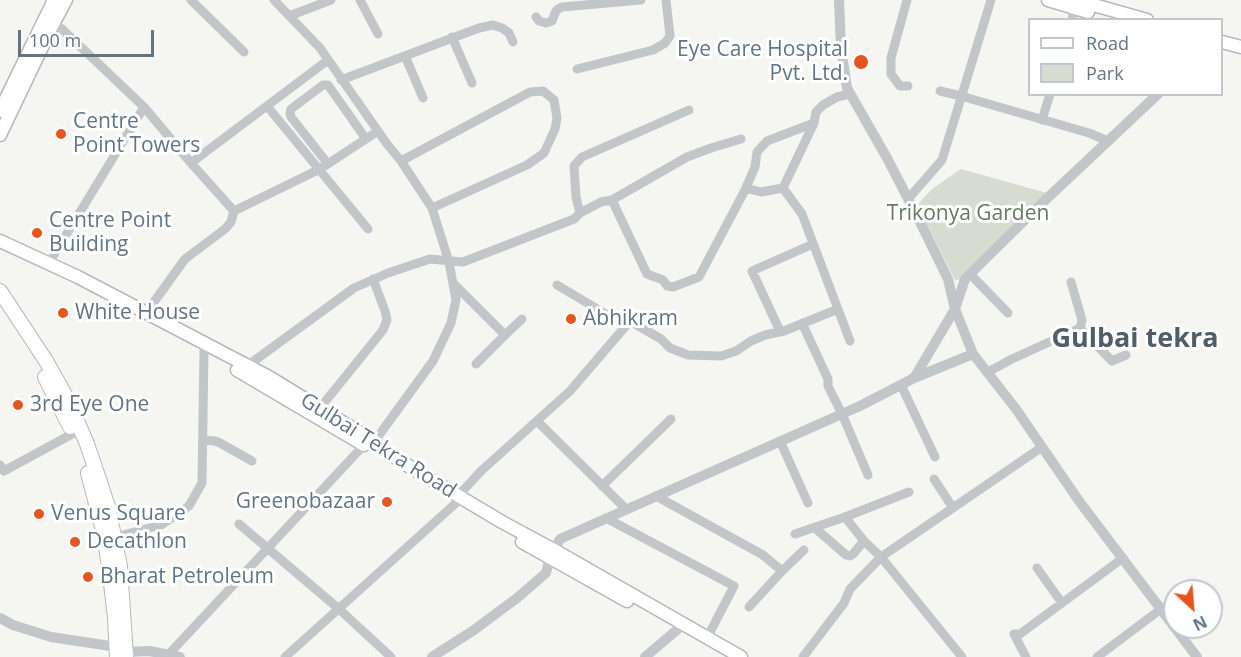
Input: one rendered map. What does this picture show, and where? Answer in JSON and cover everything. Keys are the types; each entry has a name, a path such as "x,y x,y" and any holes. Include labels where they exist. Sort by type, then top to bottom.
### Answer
{"main road":[{"path":"0,111 54,0"},
{"path":"0,135 66,0"},
{"path":"1048,0 1108,18"},
{"path":"1074,9 1134,18"},
{"path":"1223,42 1241,47"},
{"path":"1223,50 1241,55"},
{"name":"Gulbai Tekra Road","path":"3,245 78,277 269,377 320,408 369,444"},
{"name":"Gulbai Tekra Road","path":"3,245 204,350 369,444 457,500 728,657"},
{"path":"0,291 46,361 69,402 99,479 108,507 120,566 122,653"},
{"path":"0,307 39,365 74,434 91,480 104,534 122,653"},
{"name":"Gulbai Tekra Road","path":"552,554 741,657"}],"street":[{"path":"190,0 244,52"},
{"path":"168,655 369,444 433,361 451,323 456,300 449,261 432,208 320,48 274,0"},
{"path":"290,16 331,0"},
{"path":"360,0 378,34"},
{"path":"536,17 539,21 546,23 552,21 556,11 562,7 641,0"},
{"path":"577,69 653,50 665,44 670,36 666,0"},
{"path":"839,0 841,48 847,88 908,199 948,279 955,309 973,354 1079,501 1197,657"},
{"path":"907,0 891,58 891,74 900,86 908,86"},
{"path":"908,199 942,160 990,0"},
{"path":"53,24 62,29 144,107 234,211"},
{"path":"341,80 479,28 493,25 502,28 509,33 513,42"},
{"path":"452,37 472,83"},
{"path":"405,56 423,98"},
{"path":"191,163 328,60"},
{"path":"366,139 328,85 323,85 291,110 291,117 368,229"},
{"path":"401,161 530,92 543,91 554,100 557,118 555,129 544,153 527,165 432,208"},
{"path":"940,91 1089,133 1108,141"},
{"path":"783,188 814,123 816,112 837,97 850,94"},
{"path":"1042,120 1049,96"},
{"path":"914,378 955,309 965,279 1156,96"},
{"path":"267,106 324,167"},
{"path":"49,263 144,107"},
{"path":"580,213 576,197 574,166 582,157 689,110"},
{"path":"612,200 647,274 673,287 699,277 745,190 757,152 766,141 814,123"},
{"path":"146,313 185,259 225,229 231,222 234,211 324,167 378,131"},
{"path":"246,366 354,288 373,279 430,259 463,262 574,219 580,213 601,202 612,200 687,157 741,139"},
{"path":"745,190 761,192 783,188"},
{"path":"783,188 802,214 850,341"},
{"path":"780,331 752,271 813,244"},
{"path":"970,274 1008,313"},
{"path":"320,408 383,330 387,320 373,279"},
{"path":"1071,282 1082,320 1080,328"},
{"path":"453,283 505,335"},
{"path":"556,285 626,326"},
{"path":"285,657 457,500 481,471 570,391 630,321 661,339 670,348 688,354 721,356 736,351 765,334 784,331 838,309"},
{"path":"476,364 522,320"},
{"path":"802,323 868,476"},
{"path":"1080,328 1112,361 1126,355"},
{"path":"988,372 1080,328"},
{"path":"115,537 161,525 189,506 202,483 204,350"},
{"path":"432,657 474,630 546,573 560,539 842,414 914,378 973,354"},
{"path":"901,385 935,457"},
{"path":"602,486 671,419"},
{"path":"537,421 626,509"},
{"path":"0,465 4,471 74,434"},
{"path":"203,440 220,443 252,461"},
{"path":"780,441 808,503"},
{"path":"803,657 844,603 850,589 881,557 1042,447"},
{"path":"934,479 953,508"},
{"path":"795,534 909,492"},
{"path":"656,496 763,555 782,570"},
{"path":"845,517 864,541 881,557 962,657"},
{"path":"606,518 734,586 707,638"},
{"path":"239,524 339,609 391,657"},
{"path":"815,528 846,555 853,555 864,541"},
{"path":"749,607 782,570 804,550"},
{"path":"1026,657 1014,634 1020,634 1123,558"},
{"path":"1037,568 1062,603"},
{"path":"1097,657 1161,609"},
{"path":"0,618 13,626 51,637 122,653 149,651 180,657"},
{"path":"645,657 678,629"}],"green space":[{"name":"Trikonya Garden","path":"961,169 1047,193 962,279 955,280 917,205 932,189"}],"place":[{"name":"Eye Care Hospital Pvt. Ltd.","path":"861,62"},
{"name":"Centre Point Towers","path":"61,134"},
{"name":"Centre Point Building","path":"37,233"},
{"name":"White House","path":"63,313"},
{"name":"Abhikram","path":"571,319"},
{"name":"3rd Eye One","path":"18,405"},
{"name":"Greenobazaar","path":"387,502"},
{"name":"Venus Square","path":"39,514"},
{"name":"Decathlon","path":"75,542"},
{"name":"Bharat Petroleum","path":"88,577"}],"district":[{"name":"Gulbai tekra","path":"1135,339"}]}
